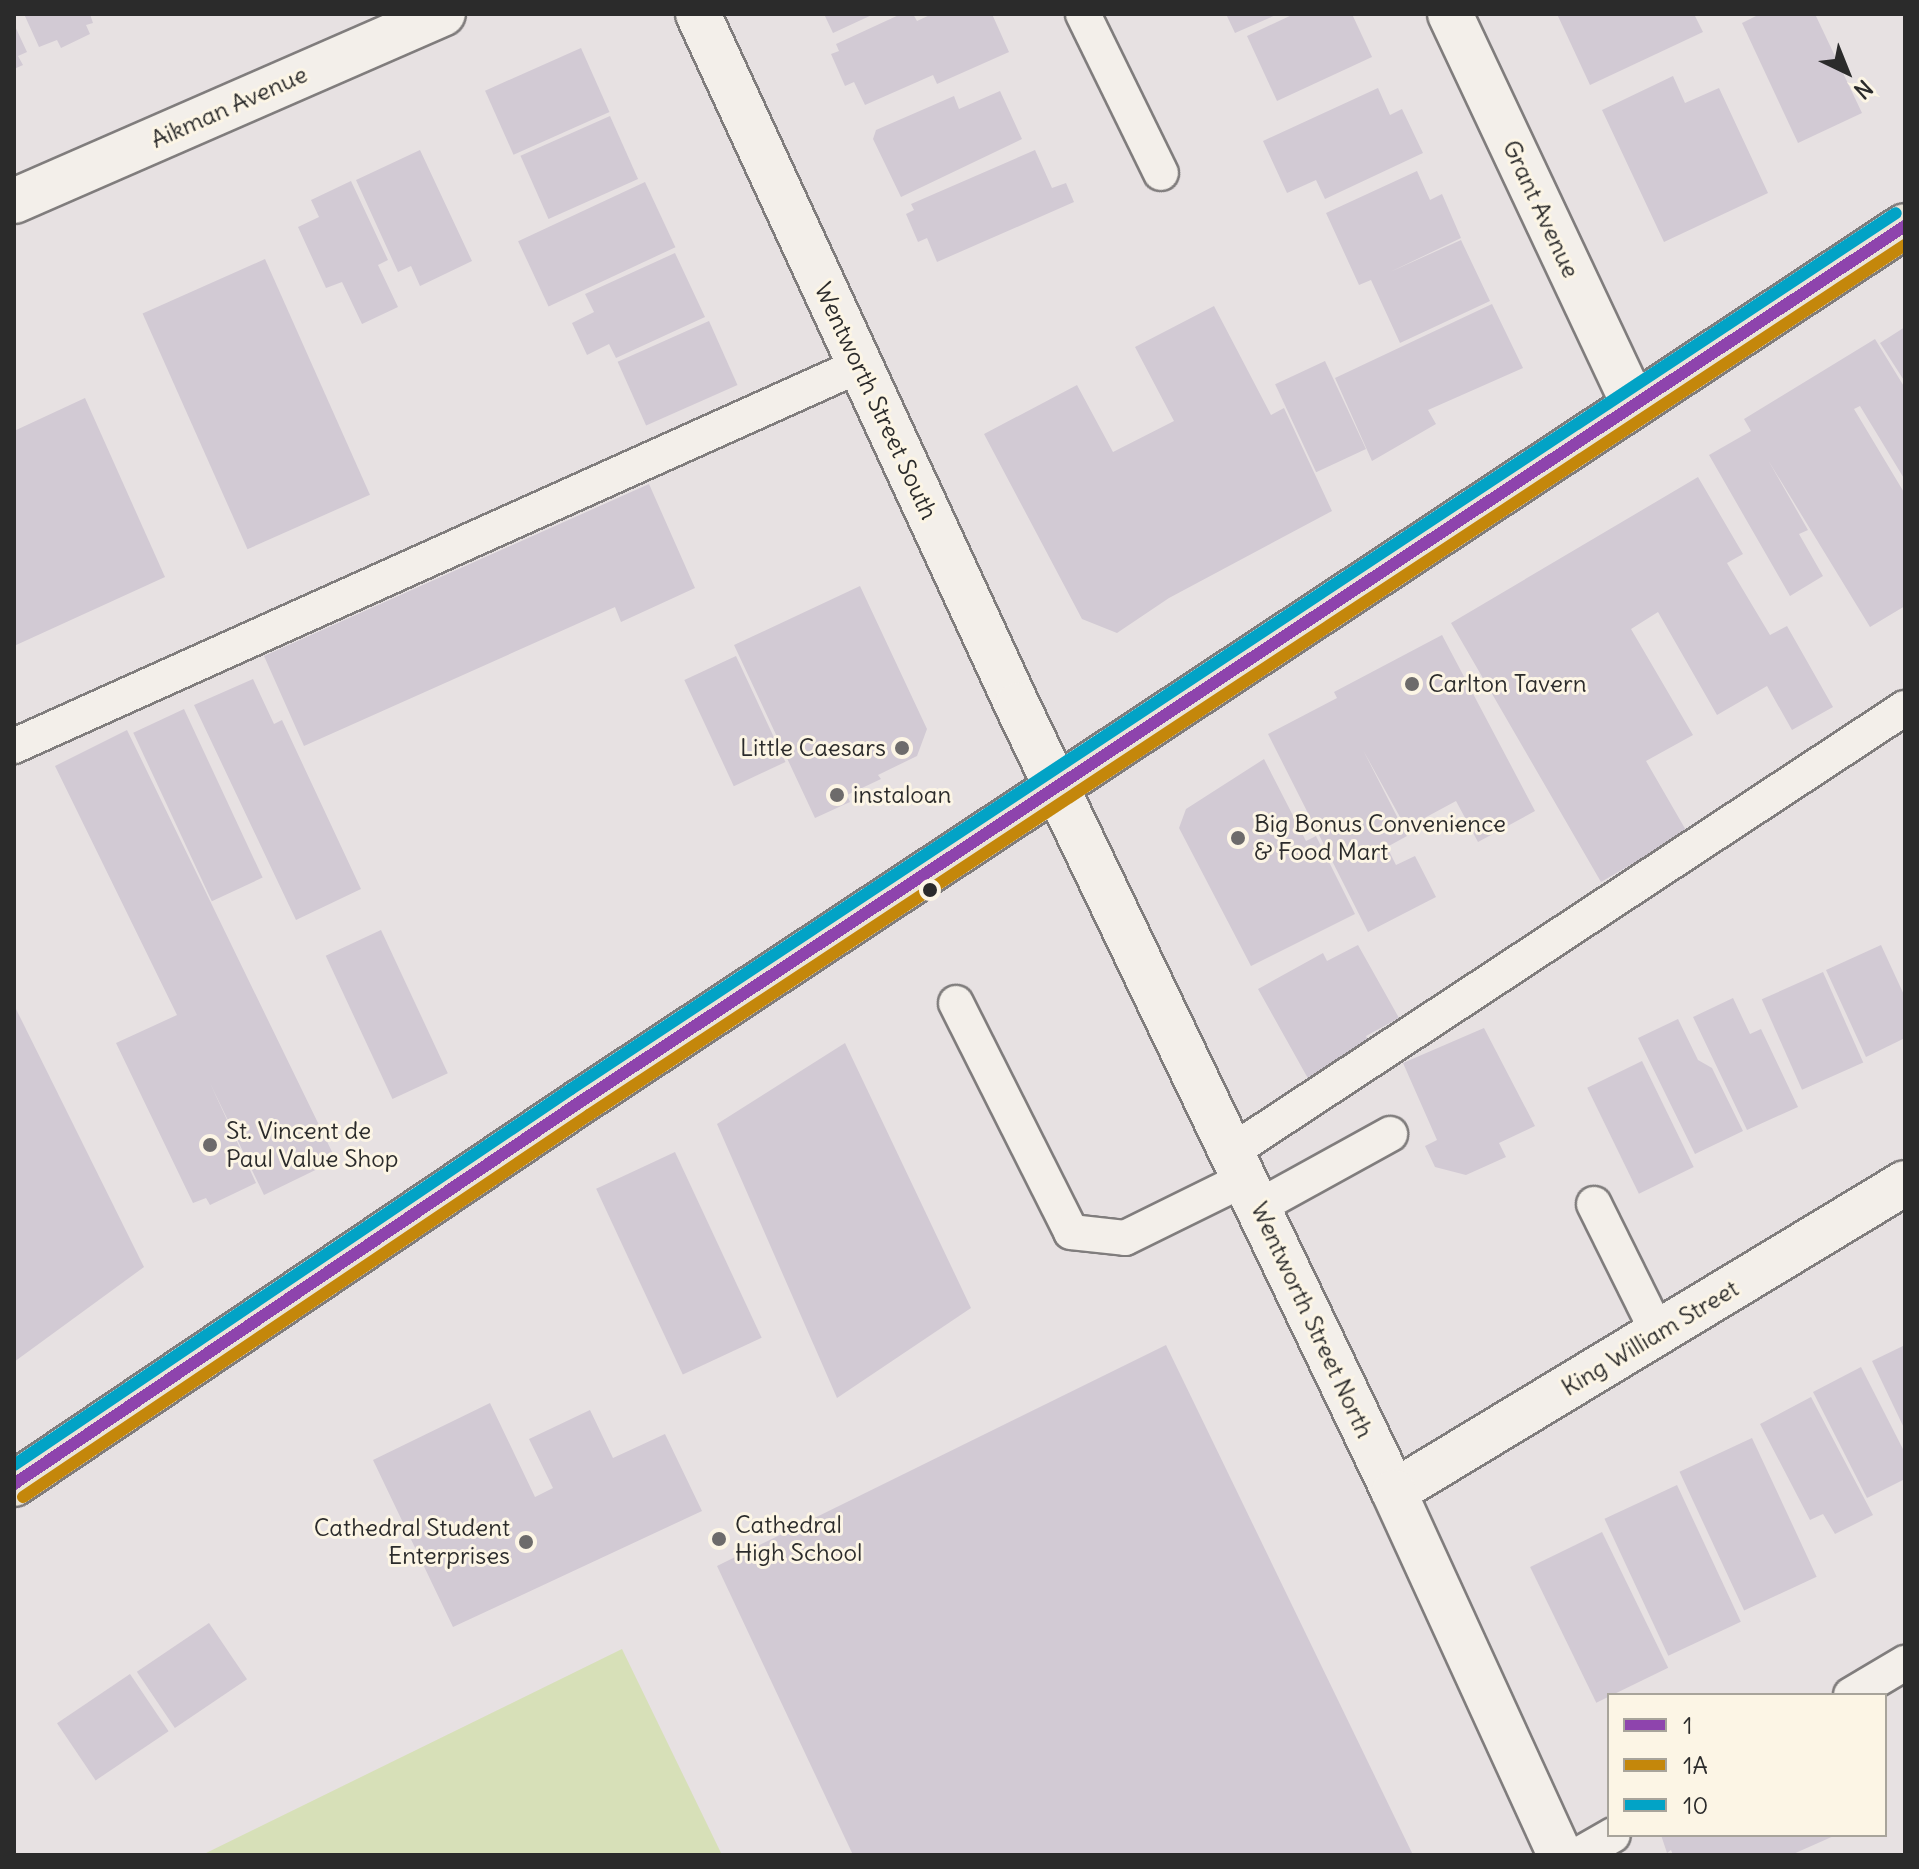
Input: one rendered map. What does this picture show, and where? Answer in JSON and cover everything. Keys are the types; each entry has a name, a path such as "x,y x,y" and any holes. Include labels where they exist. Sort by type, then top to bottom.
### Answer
{"main road":[{"name":"Aikman Avenue","path":"14,201 443,14"},
{"name":"Wentworth Street South","path":"698,14 1058,787"},
{"name":"Grant Avenue","path":"1450,14 1633,403"},
{"path":"14,1484 1633,403 1905,226"},
{"name":"Wentworth Street North","path":"1058,787 1394,1492 1560,1855"},
{"name":"King William Street","path":"1394,1492 1905,1183"}],"lane":[{"path":"1083,14 1161,173"},
{"path":"14,746 860,365"},
{"path":"1245,1180 1905,708"},
{"path":"956,1003 1071,1232 1125,1238 1245,1180 1390,1134"},
{"path":"1594,1204 1658,1333"},
{"path":"1854,1693 1905,1663"},
{"path":"1578,1855 1610,1837"}],"green space":[{"path":"622,1649 722,1855 202,1855"}],"building":[{"path":"24,14 90,14 93,23 86,25 90,34 61,48 57,40 39,47"},
{"path":"824,14 874,14 833,33"},
{"path":"901,14 913,14 917,21 932,14 992,14 1009,52 937,84 933,75 865,105 854,82 845,86 831,54 839,51 836,44"},
{"path":"1226,14 1278,14 1235,33"},
{"path":"1294,14 1352,14 1372,57 1277,101 1247,36"},
{"path":"1557,14 1694,14 1703,32 1590,85"},
{"path":"1760,14 1815,14 1862,113 1798,143 1742,23"},
{"path":"14,24 27,52 18,56 23,65 14,69"},
{"path":"581,48 609,112 514,155 485,91"},
{"path":"1673,76 1685,103 1719,88 1768,193 1664,242 1602,110"},
{"path":"1378,88 1390,115 1402,109 1423,153 1325,199 1316,180 1287,193 1263,141"},
{"path":"1000,91 1022,139 901,197 873,139 876,130 954,96 959,109"},
{"path":"610,116 638,179 549,219 520,156"},
{"path":"420,150 472,261 420,286 411,266 398,272 356,180"},
{"path":"1035,150 1052,188 1066,183 1074,202 937,262 927,238 918,242 906,214 914,210 911,204"},
{"path":"1417,171 1430,200 1442,194 1461,238 1390,272 1461,240 1490,301 1400,343 1371,280 1359,285 1326,213"},
{"path":"351,181 388,260 378,265 398,307 362,324 342,282 326,288 298,227 319,217 311,200"},
{"path":"645,182 675,247 549,306 518,241"},
{"path":"675,253 705,317 616,358 609,344 587,355 572,323 594,312 585,294"},
{"path":"265,259 370,495 248,549 143,314"},
{"path":"1492,304 1523,368 1428,410 1436,424 1372,461 1335,378"},
{"path":"1214,306 1271,415 1284,408 1332,511 1169,598 1117,633 1082,619 984,434 1077,385 1113,452 1174,421 1135,347"},
{"path":"709,321 737,385 646,426 618,362"},
{"path":"1905,327 1905,382 1880,343"},
{"path":"1875,339 1905,388 1905,480 1860,406 1854,409 1905,494 1905,606 1870,627 1768,460 1808,530 1799,534 1823,576 1790,596 1709,455 1751,431 1744,419"},
{"path":"1325,361 1366,449 1316,472 1275,384"},
{"path":"85,398 165,577 14,646 14,431"},
{"path":"1698,477 1743,554 1727,563 1770,635 1787,626 1833,707 1792,730 1767,686 1717,715 1658,612 1631,629 1693,735 1646,761 1687,832 1601,882 1451,623"},
{"path":"649,484 695,588 621,622 615,607 304,746 264,656"},
{"path":"860,586 927,729 917,756 878,775 881,779 847,795 850,802 815,818 734,645"},
{"path":"1442,635 1535,811 1478,842 1456,801 1406,828 1363,750 1407,836 1387,847 1396,865 1415,856 1436,897 1368,932 1268,734 1337,698 1334,692"},
{"path":"736,656 785,762 734,786 684,680"},
{"path":"253,679 274,724 282,720 361,889 296,920 194,705"},
{"path":"184,709 263,878 212,901 133,733"},
{"path":"127,730 336,1160 264,1195 210,1083 256,1183 210,1205 206,1198 193,1203 116,1043 177,1015 55,766"},
{"path":"1264,759 1306,841 1316,836 1355,914 1251,966 1179,828 1186,809"},
{"path":"381,930 448,1073 392,1099 326,956"},
{"path":"1358,945 1399,1018 1366,1036 1372,1047 1310,1082 1258,989 1323,953 1327,961"},
{"path":"1881,945 1905,997 1905,1038 1866,1057 1826,970"},
{"path":"1823,972 1863,1062 1802,1090 1762,999"},
{"path":"1733,998 1750,1034 1761,1029 1798,1107 1747,1130 1693,1017"},
{"path":"14,1005 144,1267 14,1362"},
{"path":"1678,1019 1698,1060 1712,1068 1743,1131 1695,1154 1638,1038"},
{"path":"1484,1028 1535,1126 1499,1143 1506,1157 1466,1175 1435,1167 1425,1146 1437,1140 1403,1063"},
{"path":"845,1043 971,1308 837,1398 717,1124"},
{"path":"1642,1061 1694,1167 1639,1194 1587,1088"},
{"path":"675,1152 762,1338 683,1375 596,1189"},
{"path":"1166,1345 1413,1855 853,1855 717,1566"},
{"path":"1905,1345 1905,1430 1872,1361"},
{"path":"1861,1367 1905,1453 1905,1479 1867,1498 1813,1392"},
{"path":"1811,1397 1873,1515 1835,1534 1823,1514 1810,1520 1760,1424"},
{"name":"Cathedral Student Enterprises","path":"490,1403 535,1497 553,1488 529,1439 590,1410 613,1458 665,1434 702,1511 453,1627 373,1460"},
{"path":"1752,1438 1817,1577 1744,1610 1679,1472"},
{"path":"1677,1485 1741,1622 1668,1656 1604,1519"},
{"path":"1602,1532 1668,1668 1616,1693 1607,1693 1607,1698 1596,1703 1530,1567"},
{"path":"209,1623 247,1679 175,1728 137,1672"},
{"path":"130,1674 169,1731 96,1780 57,1723"},
{"path":"1662,1837 1832,1837 1791,1855 1673,1855 1671,1850 1667,1853"}],"transit line":[{"name":"10","path":"14,1465 571,1089 1896,213"},
{"name":"1","path":"14,1484 580,1102 1905,226"},
{"name":"1A","path":"23,1497 589,1115 1905,245"}],"place":[{"name":"Carlton Tavern","path":"1412,684"},
{"name":"Little Caesars","path":"902,748"},
{"name":"instaloan","path":"837,795"},
{"name":"Big Bonus Convenience & Food Mart","path":"1238,838"},
{"name":"St. Vincent de Paul Value Shop","path":"210,1145"},
{"name":"Cathedral High School","path":"719,1539"},
{"name":"Cathedral Student Enterprises","path":"526,1542"}]}
